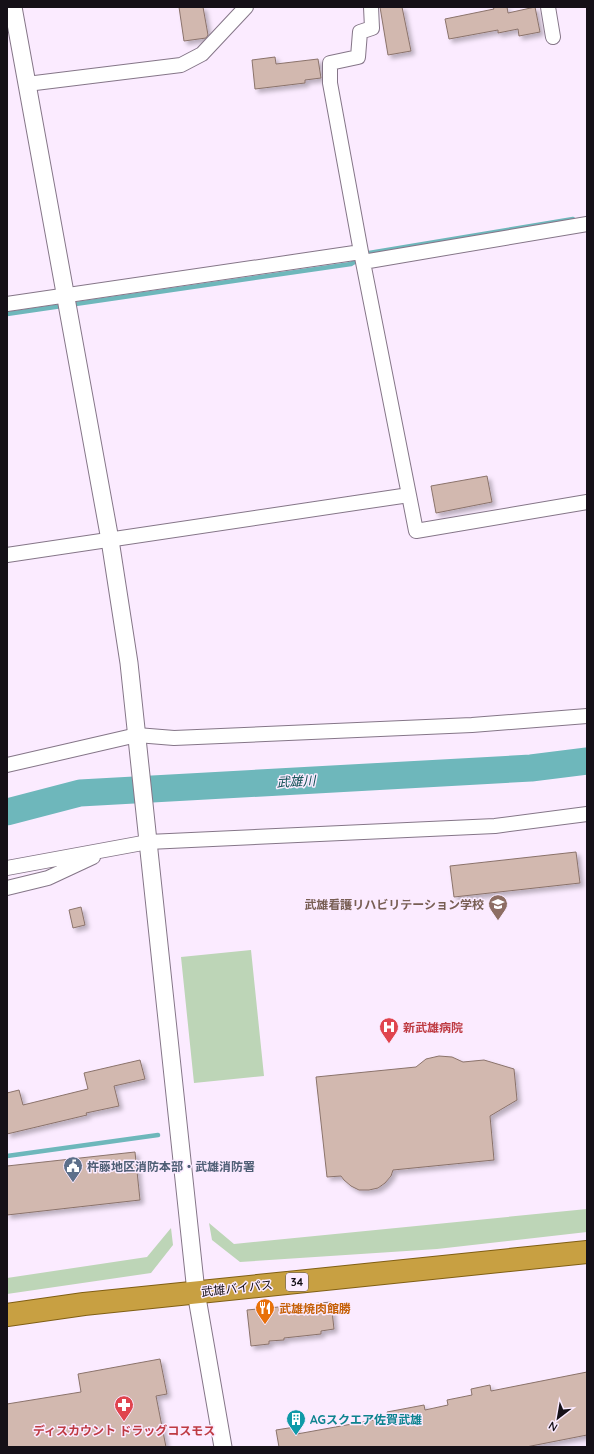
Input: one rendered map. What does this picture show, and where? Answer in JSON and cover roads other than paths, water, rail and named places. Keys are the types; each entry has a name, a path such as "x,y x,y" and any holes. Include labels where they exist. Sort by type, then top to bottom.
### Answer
{"highway":[{"name":"武雄バイパス","path":"7,1315 84,1304 587,1252"}],"street":[{"path":"12,7 110,540 129,663 196,1292 223,1447"},
{"path":"27,84 181,65 202,54 246,7"},
{"path":"371,7 372,28 360,32 358,57 330,63 330,83 362,257 416,531 587,502"},
{"path":"548,7 553,37"},
{"path":"7,304 362,257 587,224"},
{"path":"7,555 410,496"},
{"path":"7,765 137,738 174,738 472,725 587,716"},
{"path":"7,868 112,848 148,839 495,826 587,814"},
{"path":"7,888 48,878 112,848"}],"waterway":[{"path":"7,314 351,264 369,253 573,219"},
{"name":"武雄川","path":"7,812 80,793 531,768 587,761"},
{"path":"7,1156 158,1135"}],"place":[{"name":"武雄看護リハビリテーション学校","path":"498,921"},
{"name":"新武雄病院","path":"389,1044"},
{"name":"杵藤地区消防本部・武雄消防署","path":"73,1183"},
{"name":"武雄焼肉館勝","path":"265,1325"},
{"name":"ディスカウント ドラッグコスモス","path":"124,1422"},
{"name":"AGスクエア佐賀武雄","path":"296,1436"}]}
